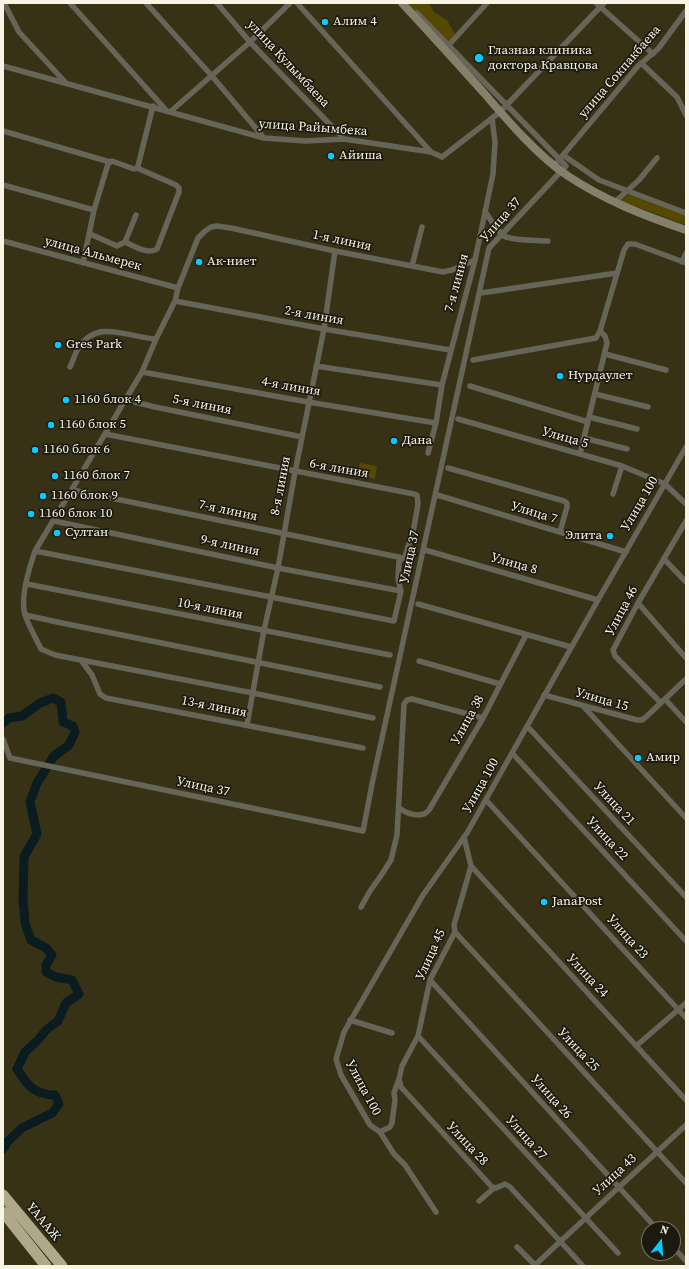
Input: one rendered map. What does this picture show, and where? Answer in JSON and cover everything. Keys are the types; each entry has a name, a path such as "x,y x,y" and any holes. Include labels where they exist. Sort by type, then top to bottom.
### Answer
{"highway":[{"name":"ҮАААЖ","path":"3,1195 46,1266"},
{"name":"ҮАААЖ","path":"3,1212 23,1228 62,1266"}],"main road":[{"path":"402,3 445,49 500,112 554,165 567,175 595,192 627,208 686,230"}],"street":[{"path":"4,3 20,32 66,83"},
{"path":"70,3 168,111 212,76 290,3"},
{"path":"146,3 212,76 264,138"},
{"name":"улица Кулымбаева","path":"217,3 250,42 344,139"},
{"path":"297,3 431,152"},
{"name":"Улица 37","path":"3,739 10,758 363,831 377,760 489,248 566,166 407,3"},
{"path":"445,49 487,3"},
{"path":"600,4 653,54"},
{"name":"улица Райымбека","path":"3,66 264,138 306,140 344,139 431,152 442,158 500,112 600,4"},
{"name":"улица Сокпакбаева","path":"554,165 641,63 658,49 686,11"},
{"path":"641,63 677,97 686,114"},
{"path":"137,168 152,106"},
{"name":"7-я линия","path":"428,453 436,422 450,350 475,260 485,211 493,168 495,142 492,118"},
{"path":"3,130 134,169 137,168 176,185 179,188 178,192 157,249 148,251 125,242"},
{"path":"563,156 599,180 686,213"},
{"path":"615,202 639,180 657,158"},
{"path":"83,263 94,210 108,164 110,162"},
{"path":"3,185 94,210"},
{"path":"485,211 503,235 512,238 548,241"},
{"path":"90,234 117,246 125,242 136,215"},
{"name":"1-я линия","path":"178,288 198,238 211,227 217,226 443,272 452,270 475,260"},
{"path":"412,266 422,227"},
{"name":"улица Альмерек","path":"3,241 178,288"},
{"path":"473,360 594,339 598,336 600,331 624,250 628,244 635,244 684,263 686,253"},
{"name":"8-я линия","path":"247,725 264,630 278,568 308,402 324,329 335,251"},
{"path":"482,293 617,273"},
{"path":"178,288 175,301 156,339 142,372 35,551 30,565 24,598 25,615 41,649 46,653 253,692 373,718"},
{"name":"2-я линия","path":"175,301 324,329 450,350"},
{"path":"70,367 79,347 89,337 99,331 156,339"},
{"path":"580,454 607,341 605,336 600,331"},
{"path":"604,354 666,370"},
{"path":"316,366 442,385"},
{"name":"4-я линия","path":"142,372 308,402 436,422"},
{"path":"470,386 588,419 637,429"},
{"path":"595,394 648,407"},
{"name":"5-я линия","path":"127,397 135,402 155,407 302,437"},
{"name":"Улица 5","path":"458,419 622,466 665,484"},
{"name":"6-я линия","path":"105,434 417,495 418,504 414,527 404,557 399,561 398,579 401,591 394,621 272,596"},
{"path":"584,438 627,449"},
{"name":"Улица 100","path":"436,1212 405,1165 394,1154 380,1132 370,1125 341,1075 336,1059 344,1032 423,895 464,837 486,800 571,647 686,447"},
{"path":"613,494 622,466"},
{"path":"448,468 564,500 568,503 560,532"},
{"path":"665,484 686,504"},
{"name":"7-я линия","path":"72,490 403,558"},
{"name":"Улица 7","path":"437,495 626,552"},
{"name":"9-я линия","path":"54,521 278,568 401,591"},
{"name":"Улица 46","path":"663,701 613,653 638,603 686,521"},
{"name":"Улица 8","path":"425,550 598,600"},
{"path":"35,551 272,596"},
{"path":"664,559 686,582"},
{"name":"10-я линия","path":"27,584 390,655"},
{"path":"638,603 686,658"},
{"path":"418,604 571,647"},
{"path":"25,615 380,687"},
{"name":"Улица 38","path":"399,808 418,815 426,814 429,810 483,718 526,634"},
{"name":"13-я линия","path":"81,660 92,675 102,697 363,748"},
{"path":"419,661 500,684"},
{"name":"Улица 15","path":"544,695 637,720 642,720 686,679"},
{"path":"361,907 390,860 397,835 404,704 407,700 412,699 483,718"},
{"path":"663,701 686,722"},
{"path":"583,706 686,818"},
{"name":"Улица 21","path":"527,726 686,897"},
{"name":"Улица 22","path":"512,753 686,941"},
{"name":"Улица 23","path":"486,800 686,1018"},
{"name":"Улица 45","path":"418,1036 430,980 455,932 454,925 471,866 464,837"},
{"name":"Улица 24","path":"471,866 686,1100"},
{"name":"Улица 25","path":"455,932 686,1183"},
{"name":"Улица 26","path":"430,980 649,1221"},
{"path":"636,1046 686,1003"},
{"path":"350,1020 392,1033"},
{"path":"380,1132 390,1127 392,1123 395,1100 394,1093 402,1066 418,1036"},
{"name":"Улица 27","path":"418,1036 584,1218 618,1253"},
{"name":"Улица 28","path":"399,1079 401,1087 494,1188"},
{"name":"Улица 43","path":"535,1265 686,1125"},
{"path":"479,1201 494,1188 505,1184 508,1185 583,1266"},
{"path":"517,1247 535,1265"}],"shaded area":[{"path":"407,3 429,3 434,12 447,20 455,34 447,44"},
{"path":"630,194 686,214 686,225 621,201"},
{"path":"360,463 377,466 375,479 357,475"}],"waterway":[{"path":"3,723 9,718 22,716 40,703 53,698 61,702 63,722 73,726 75,732 69,745 54,756 37,783 30,802 37,834 24,857 23,899 25,923 31,940 46,948 52,955 46,965 46,972 56,977 72,980 79,994 66,1003 58,1021 46,1030 25,1052 17,1069 24,1080 32,1088 48,1095 55,1095 59,1104 52,1113 22,1128 8,1141 3,1149"}],"place":[{"name":"Алим 4","path":"325,22"},
{"name":"Глазная клиника доктора Кравцова","path":"479,58"},
{"name":"Айиша","path":"331,156"},
{"name":"Ак-ниет","path":"199,262"},
{"name":"Gres Park","path":"58,345"},
{"name":"Нурдаулет","path":"560,376"},
{"name":"1160 блок 4","path":"66,400"},
{"name":"1160 блок 5","path":"51,425"},
{"name":"Дана","path":"394,441"},
{"name":"1160 блок 6","path":"35,450"},
{"name":"1160 блок 7","path":"55,476"},
{"name":"1160 блок 9","path":"43,496"},
{"name":"1160 блок 10","path":"31,514"},
{"name":"Султан","path":"57,533"},
{"name":"Элита","path":"610,536"},
{"name":"Амир","path":"638,758"},
{"name":"JanaPost","path":"544,902"}]}
